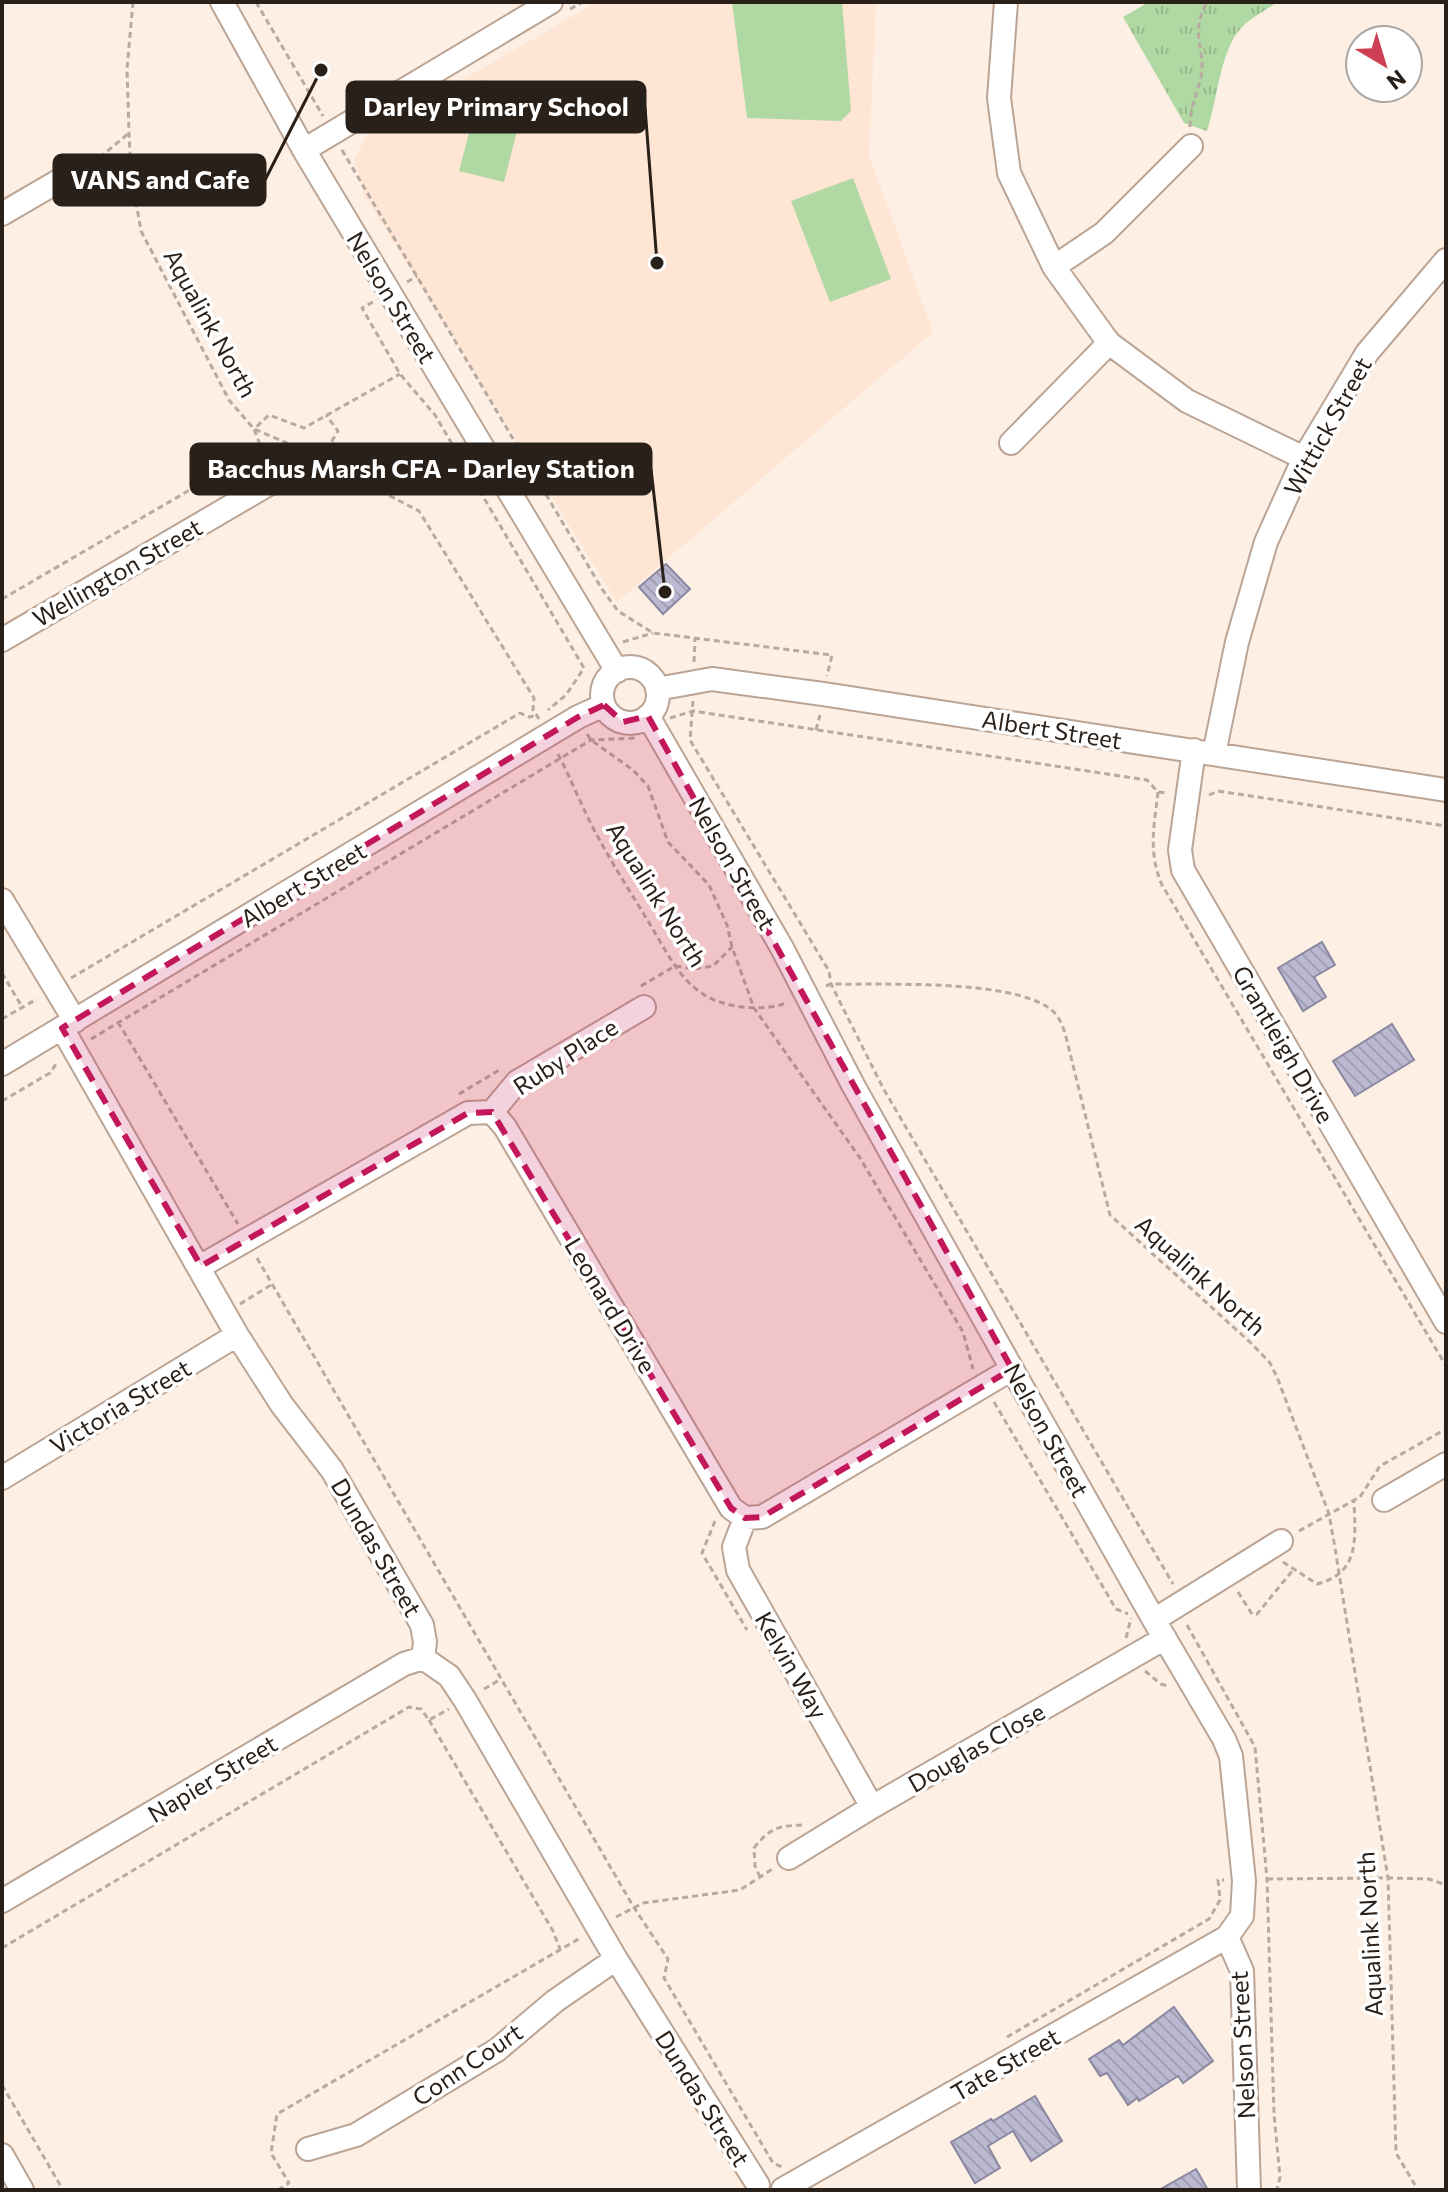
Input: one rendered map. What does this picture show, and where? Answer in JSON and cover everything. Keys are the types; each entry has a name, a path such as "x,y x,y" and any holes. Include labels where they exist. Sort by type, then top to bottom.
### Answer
{"street":[{"name":"Nelson Street","path":"222,2 304,150 617,671"},
{"path":"304,150 551,2"},
{"path":"1006,2 999,98 1009,173 1054,267 1109,343 1187,401 1304,458"},
{"path":"1054,267 1104,233 1191,146"},
{"path":"2,214 74,172"},
{"name":"Wittick Street","path":"1204,752 1266,542 1304,458 1367,353 1446,260"},
{"path":"1011,443 1109,343"},
{"name":"Wellington Street","path":"2,640 274,481"},
{"path":"640,669 648,674 657,689 652,722 623,722 614,718 604,705 604,686 617,671 640,669"},
{"name":"Albert Street","path":"657,689 712,679 1446,790"},
{"name":"Albert Street","path":"2,1064 578,717 604,705"},
{"name":"Nelson Street","path":"652,722 782,948 1012,1369 1229,1749 1244,1881 1242,1916 1227,1937 1242,1971 1249,2190"},
{"name":"Grantleigh Drive","path":"1204,752 1188,796 1180,850 1183,870 1446,1322"},
{"name":"Dundas Street","path":"2,900 55,988 69,1024 74,1050 201,1266 237,1335 282,1405 332,1470 415,1612 422,1625 425,1642 423,1658 449,1676 465,1700 616,1959 756,2188"},
{"name":"Ruby Place","path":"492,1112 517,1082 639,998"},
{"path":"201,1266 468,1113 492,1112"},
{"name":"Leonard Drive","path":"492,1112 505,1127 738,1513"},
{"name":"Victoria Street","path":"2,1478 237,1335"},
{"path":"738,1513 762,1517 1012,1369"},
{"path":"1384,1500 1446,1464"},
{"name":"Kelvin Way","path":"738,1513 734,1547 738,1570 872,1807"},
{"name":"Douglas Close","path":"789,1858 1159,1629 1277,1544"},
{"name":"Napier Street","path":"2,1901 404,1664 423,1658"},
{"name":"Tate Street","path":"787,2188 1227,1937"},
{"name":"Conn Court","path":"308,2149 356,2135 497,2050 555,2001 616,1959"},
{"path":"2,2155 22,2190"},
{"path":"756,2188 774,2182 787,2188"}],"path":[{"name":"Aqualink North","path":"133,2 127,69 129,133 131,173 141,231 229,400 254,429 324,461 419,511 534,698 533,710 537,715"},
{"path":"256,2 612,603 632,621 653,633 832,655 816,730"},
{"path":"1191,146 1190,112 1201,74 1197,36 1199,17 1207,2"},
{"path":"74,172 89,166 129,133"},
{"path":"2,1019 520,713 529,717 546,712 566,695 584,668 435,415 400,374 362,308 417,276"},
{"path":"274,481 254,429 269,415 304,428 400,374"},
{"path":"324,461 338,431 326,415"},
{"path":"2,599 207,480 260,444"},
{"path":"695,638 690,740 829,971 831,984 883,1088 1175,1588"},
{"path":"566,695 591,740 633,770 648,786 668,842 705,879 715,895 754,1008 860,1158 963,1332 973,1369 1116,1609 1129,1615 1131,1619 1125,1642"},
{"path":"2,1101 50,1073 59,1059 118,1022 591,740 637,738 652,722 693,711 1147,780 1158,792 1202,799 1218,791 1446,826"},
{"name":"Aqualink North","path":"560,758 596,834 675,966 703,994 754,1008 774,1007 831,984 972,986 1022,997 1047,1006 1056,1013 1065,1033 1110,1215 1270,1363 1329,1514 1388,1878 1396,2153 1418,2190"},
{"path":"639,998 675,966 694,969 713,966 732,947"},
{"path":"2,973 22,1007"},
{"path":"118,1022 633,1906 668,1959 664,1978 773,2163 784,2167 787,2188"},
{"path":"456,1095 511,1063"},
{"path":"227,1312 272,1284"},
{"path":"1354,1500 1353,1557 1339,1574 1317,1584 1282,1562 1277,1544 1329,1514 1354,1500 1360,1497 1380,1466 1446,1429"},
{"path":"738,1513 715,1521 702,1553 748,1632"},
{"path":"1231,1592 1239,1593 1252,1614 1257,1614 1293,1570"},
{"path":"429,1720 501,1679"},
{"path":"2,1948 409,1707 421,1709 429,1720 553,1931 560,1949"},
{"path":"278,2190 289,2183 271,2153 277,2114 633,1906 740,1890 789,1858"},
{"path":"1003,2039 1209,1919 1220,1900 1218,1880 1388,1878 1429,1879 1446,1885"},
{"path":"2,2085 63,2190"}],"highlighted area":[{"path":"604,705 623,722 648,716 1012,1369 762,1517 745,1518 731,1508 492,1112 468,1113 201,1266 62,1028 578,717"}],"shaded area":[{"path":"597,2 876,2 869,155 933,332 617,602 364,195 354,159 368,135"}],"green space":[{"path":"732,2 842,2 851,111 841,121 747,118"},
{"path":"1149,2 1278,2 1245,24 1234,38 1224,63 1207,131 1184,123 1123,17"},
{"path":"483,80 527,91 504,182 459,171"},
{"path":"853,178 891,279 830,302 791,201"}],"building":[{"path":"666,564 690,589 663,614 639,587"},
{"path":"1322,942 1335,965 1314,977 1326,997 1303,1011 1278,968"},
{"path":"1392,1024 1414,1060 1355,1096 1333,1061"},
{"path":"1174,2007 1213,2061 1183,2083 1178,2076 1128,2105 1107,2073 1100,2076 1089,2059 1119,2040 1123,2045"},
{"path":"1035,2096 1062,2141 1031,2161 1013,2131 988,2146 1000,2168 975,2183 951,2142"},
{"path":"1196,2169 1208,2190 1159,2190"}],"place":[{"name":"VANS and Cafe","path":"321,70"},
{"name":"Darley Primary School","path":"657,263"},
{"name":"Bacchus Marsh CFA - Darley Station","path":"665,592"}]}
